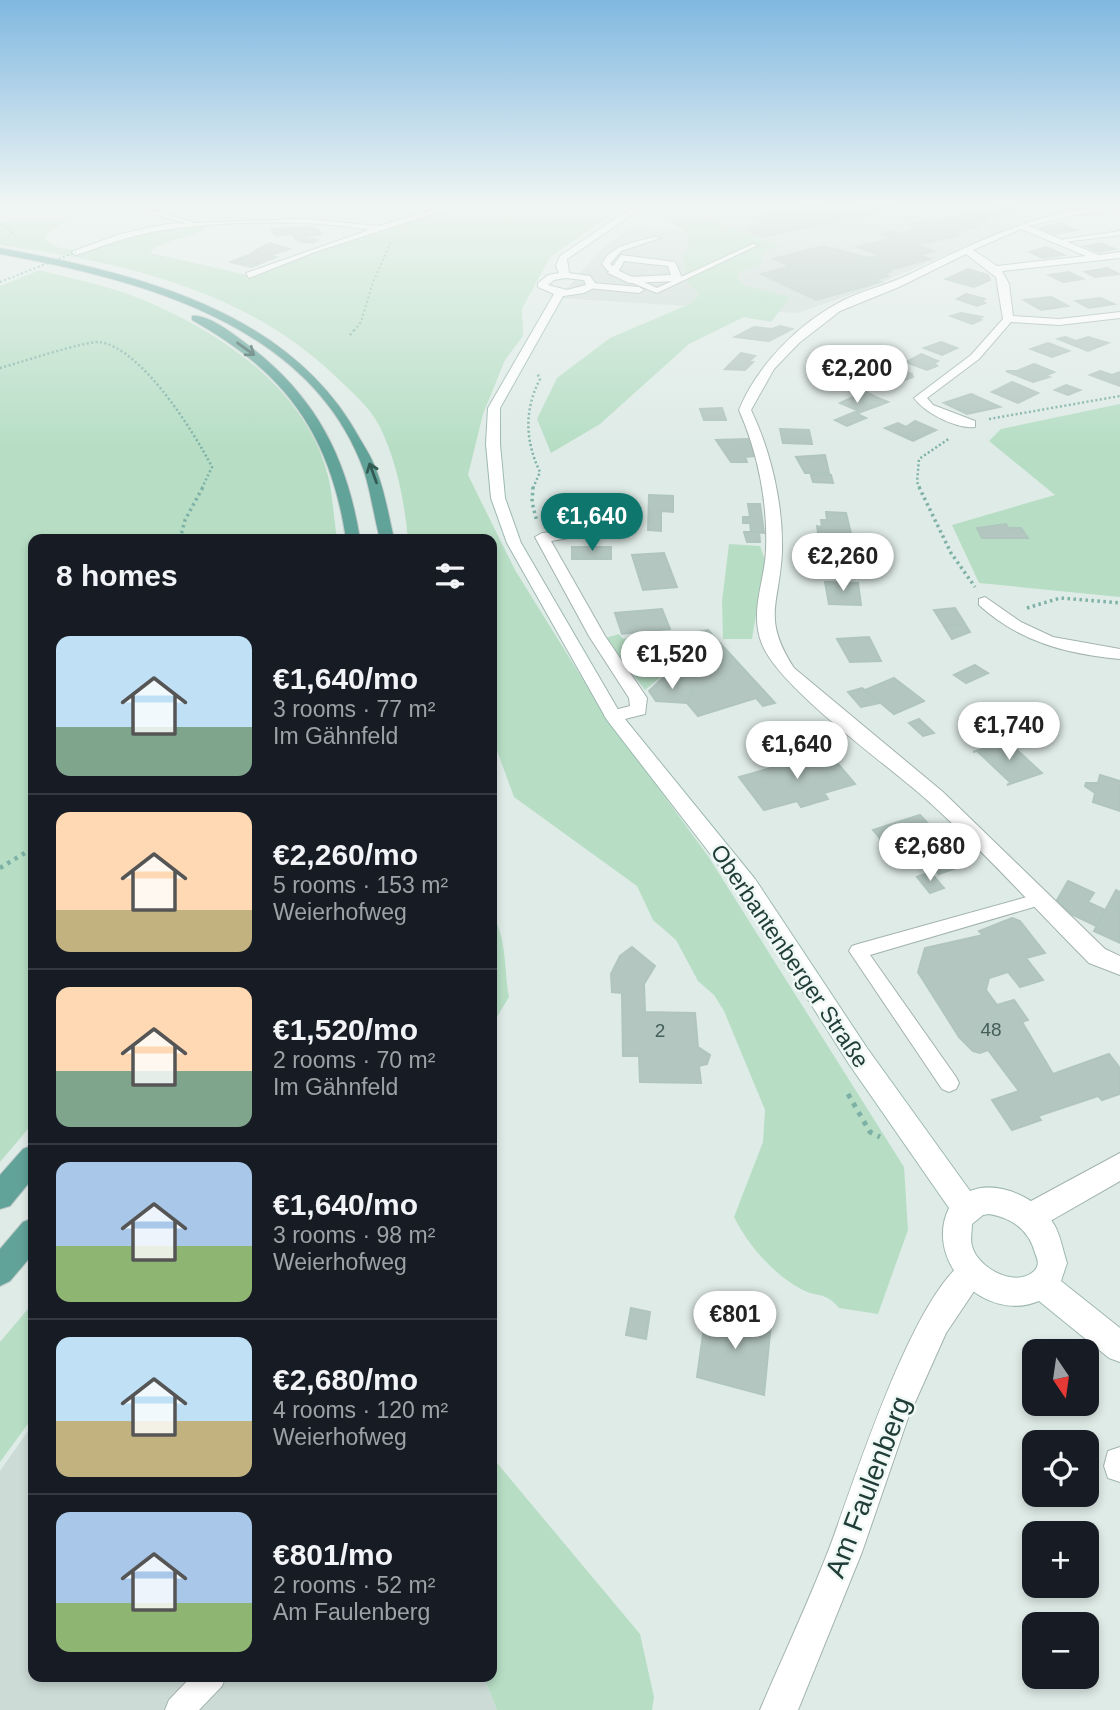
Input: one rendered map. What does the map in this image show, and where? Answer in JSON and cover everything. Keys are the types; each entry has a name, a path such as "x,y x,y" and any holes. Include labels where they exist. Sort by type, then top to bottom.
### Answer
{"main road":[{"path":"116,287 154,299 223,333 263,361 297,395 325,437 345,487 352,534"},
{"path":"154,287 231,320 273,346 327,394 357,436 377,486 386,534"},
{"path":"0,1196 28,1164"},
{"path":"0,1271 28,1238"}],"street":[{"name":"Oberbantenberger Straße","path":"561,287 494,408 492,444 498,498 514,543 534,583 613,716 747,885 858,1056 966,1209"},
{"path":"571,287 582,291 590,287"},
{"path":"602,287 657,291"},
{"path":"887,287 836,309 797,341 750,392 745,410 758,438 774,511 774,552 764,613 769,644 788,672 936,797 1097,956 1120,966"},
{"path":"971,424 929,408 920,398 975,357 1008,319 1005,287"},
{"path":"1008,319 1059,322 1120,315"},
{"path":"564,535 542,537 597,636 638,698 639,710 613,716"},
{"path":"985,602 1000,616 1058,646 1120,654"},
{"path":"1030,1217 1120,1166"},
{"path":"976,1202 1003,1202 1030,1217 1049,1245 1049,1274 1042,1285 1031,1292 1017,1294 985,1283 972,1272 957,1244 958,1218 966,1209 976,1202"},
{"name":"Am Faulenberg","path":"779,1710 845,1552 893,1415 935,1322 972,1272"},
{"path":"1042,1285 1120,1347"},
{"path":"1086,1320 1120,1331"}],"lane":[{"path":"648,287 657,291 666,287"},
{"path":"949,1083 858,951 1038,900"},
{"path":"179,1710 206,1682"}],"path":[{"path":"350,335 361,322 372,287"},
{"path":"0,368 98,342 112,345 148,376 199,438 212,467 208,481 181,528 180,534"},
{"path":"530,365 540,379 534,389 527,422 531,455 540,472 533,483 529,499 542,537"},
{"path":"985,602 951,553 917,482 919,459 971,424 1120,396"},
{"path":"1000,616 1060,598 1120,603"},
{"path":"0,868 28,851"}],"shaded area":[{"path":"569,287 871,287 797,313 559,298"},
{"path":"28,1431 28,1682 486,1682 497,1710 0,1710 0,1471"}],"green space":[{"path":"0,287 105,287 160,307 192,323 223,342 278,388 301,416 318,446 329,480 336,534 28,534 28,1129 0,1162"},
{"path":"186,287 534,287 522,309 523,336 505,360 483,414 468,475 515,570 605,715 708,856 904,1167 908,1230 878,1314 839,1308 825,1297 801,1289 771,1267 746,1238 734,1217 763,1142 765,1110 724,1011 714,995 698,981 676,940 653,920 637,886 514,797 497,751 497,534 407,534 395,468 380,427 371,413 334,375 299,345 261,321"},
{"path":"692,287 749,287 790,297 771,322 744,317 689,344 600,424 551,453 537,419 557,378 610,338 692,303 699,294"},
{"path":"1120,404 1120,597 979,583 952,525 1055,495 989,441 1001,429"},
{"path":"729,544 760,546 765,560 752,639 723,639 722,601"},
{"path":"619,634 623,639 654,636 657,646 650,662 662,676 645,690 605,638"},
{"path":"497,923 503,943 509,997 497,1017"},
{"path":"28,1309 28,1424 0,1462 0,1342"},
{"path":"497,1463 640,1634 654,1697 652,1710 497,1710 486,1682 497,1682"}],"building":[{"path":"788,287 864,287 816,300"},
{"path":"966,294 985,299 982,301 985,303 977,306 957,299"},
{"path":"1051,297 1068,306 1041,310 1024,300"},
{"path":"1100,298 1114,304 1089,308 1076,301"},
{"path":"961,313 982,317 972,324 951,316"},
{"path":"780,326 792,329 769,341 735,337 754,327 772,329"},
{"path":"1065,337 1076,341 1088,337 1108,343 1088,351 1058,339"},
{"path":"941,342 957,348 942,355 924,348"},
{"path":"1048,343 1069,351 1052,357 1031,349"},
{"path":"741,353 755,356 749,361 753,362 745,370 725,369"},
{"path":"921,354 938,361 934,363 937,366 927,370 906,362"},
{"path":"1034,364 1054,372 1045,376 1049,377 1033,382 1006,371 1017,371"},
{"path":"876,367 899,369 912,374 913,377 886,386 872,380 881,376 871,372 877,369"},
{"path":"1100,371 1112,375 1120,372 1120,386 1090,375"},
{"path":"1012,382 1038,393 1018,403 992,392"},
{"path":"1066,385 1080,390 1068,395 1055,390"},
{"path":"866,392 888,402 875,407 853,397"},
{"path":"971,394 1000,407 967,414 944,403"},
{"path":"853,397 875,407 861,412 840,403"},
{"path":"722,408 726,420 704,420 700,409"},
{"path":"857,411 861,412 857,414 866,418 847,426 835,420"},
{"path":"915,421 936,430 913,441 885,428 898,423 906,427"},
{"path":"780,429 809,430 812,444 783,443"},
{"path":"748,439 756,456 745,457 747,462 731,462 716,440"},
{"path":"825,455 829,473 805,473 796,457"},
{"path":"811,475 831,475 833,483 813,482"},
{"path":"649,495 673,496 673,512 661,511 661,531 648,530"},
{"path":"748,504 760,504 764,533 751,532 750,523 743,523 743,517 750,517"},
{"path":"826,512 846,513 853,542 819,540 817,526 822,527 821,520 827,520"},
{"path":"1006,524 1008,528 1021,528 1028,538 982,538 977,528"},
{"path":"744,532 759,532 760,542 747,542"},
{"path":"572,547 611,547 611,559 572,559"},
{"path":"833,548 855,550 856,560 833,558"},
{"path":"664,553 677,587 643,590 632,555"},
{"path":"825,582 858,583 861,605 829,604"},
{"path":"955,608 965,624 944,626 934,610"},
{"path":"662,609 670,629 622,634 615,613"},
{"path":"965,624 970,632 952,639 944,626"},
{"path":"708,630 775,703 763,706 756,698 698,716 687,703 693,690 686,681 665,676 655,663 661,651 680,646 701,651 712,648 698,632"},
{"path":"869,637 881,661 850,662 837,639"},
{"path":"975,665 988,673 966,683 954,675"},
{"path":"665,676 686,681 693,690 687,703 656,701 649,691"},
{"path":"894,678 924,701 894,714 865,690"},
{"path":"862,688 880,703 861,707 848,692"},
{"path":"919,719 934,733 923,736 909,723"},
{"path":"1007,741 1042,773 1007,785 1011,783 977,751 973,752"},
{"path":"829,753 855,784 824,793 828,799 801,807 797,801 764,810 739,777 771,768 767,763 793,756 798,761"},
{"path":"1100,775 1120,781 1120,811 1093,802 1095,793 1085,786 1086,783 1098,783"},
{"path":"920,815 951,848 942,851 956,868 939,874 912,844 891,851 873,830"},
{"path":"930,872 944,888 930,893 917,877"},
{"path":"1068,881 1094,893 1088,902 1105,910 1096,926 1071,914 1057,900"},
{"path":"1116,890 1120,892 1120,911 1108,905"},
{"path":"1108,905 1120,911 1120,943 1094,931"},
{"path":"1012,918 1020,921 1045,953 1026,958 1043,980 1020,987 1008,972 989,978 986,990 997,1005 1014,1000 1028,1020 1022,1022 1053,1074 1109,1054 1120,1068 1120,1094 1102,1100 1098,1096 1038,1116 1041,1120 1012,1130 992,1100 1019,1091 988,1050 980,1053 973,1051 959,1037 918,972 925,948 983,935 979,931"},
{"path":"632,947 655,966 644,984 645,1012 695,1013 698,1047 710,1055 707,1064 699,1066 701,1083 640,1082 639,1056 623,1056 622,993 612,992 611,974 620,956"},
{"path":"707,1306 771,1323 764,1395 697,1377"},
{"path":"631,1308 650,1312 646,1339 626,1335"}]}
